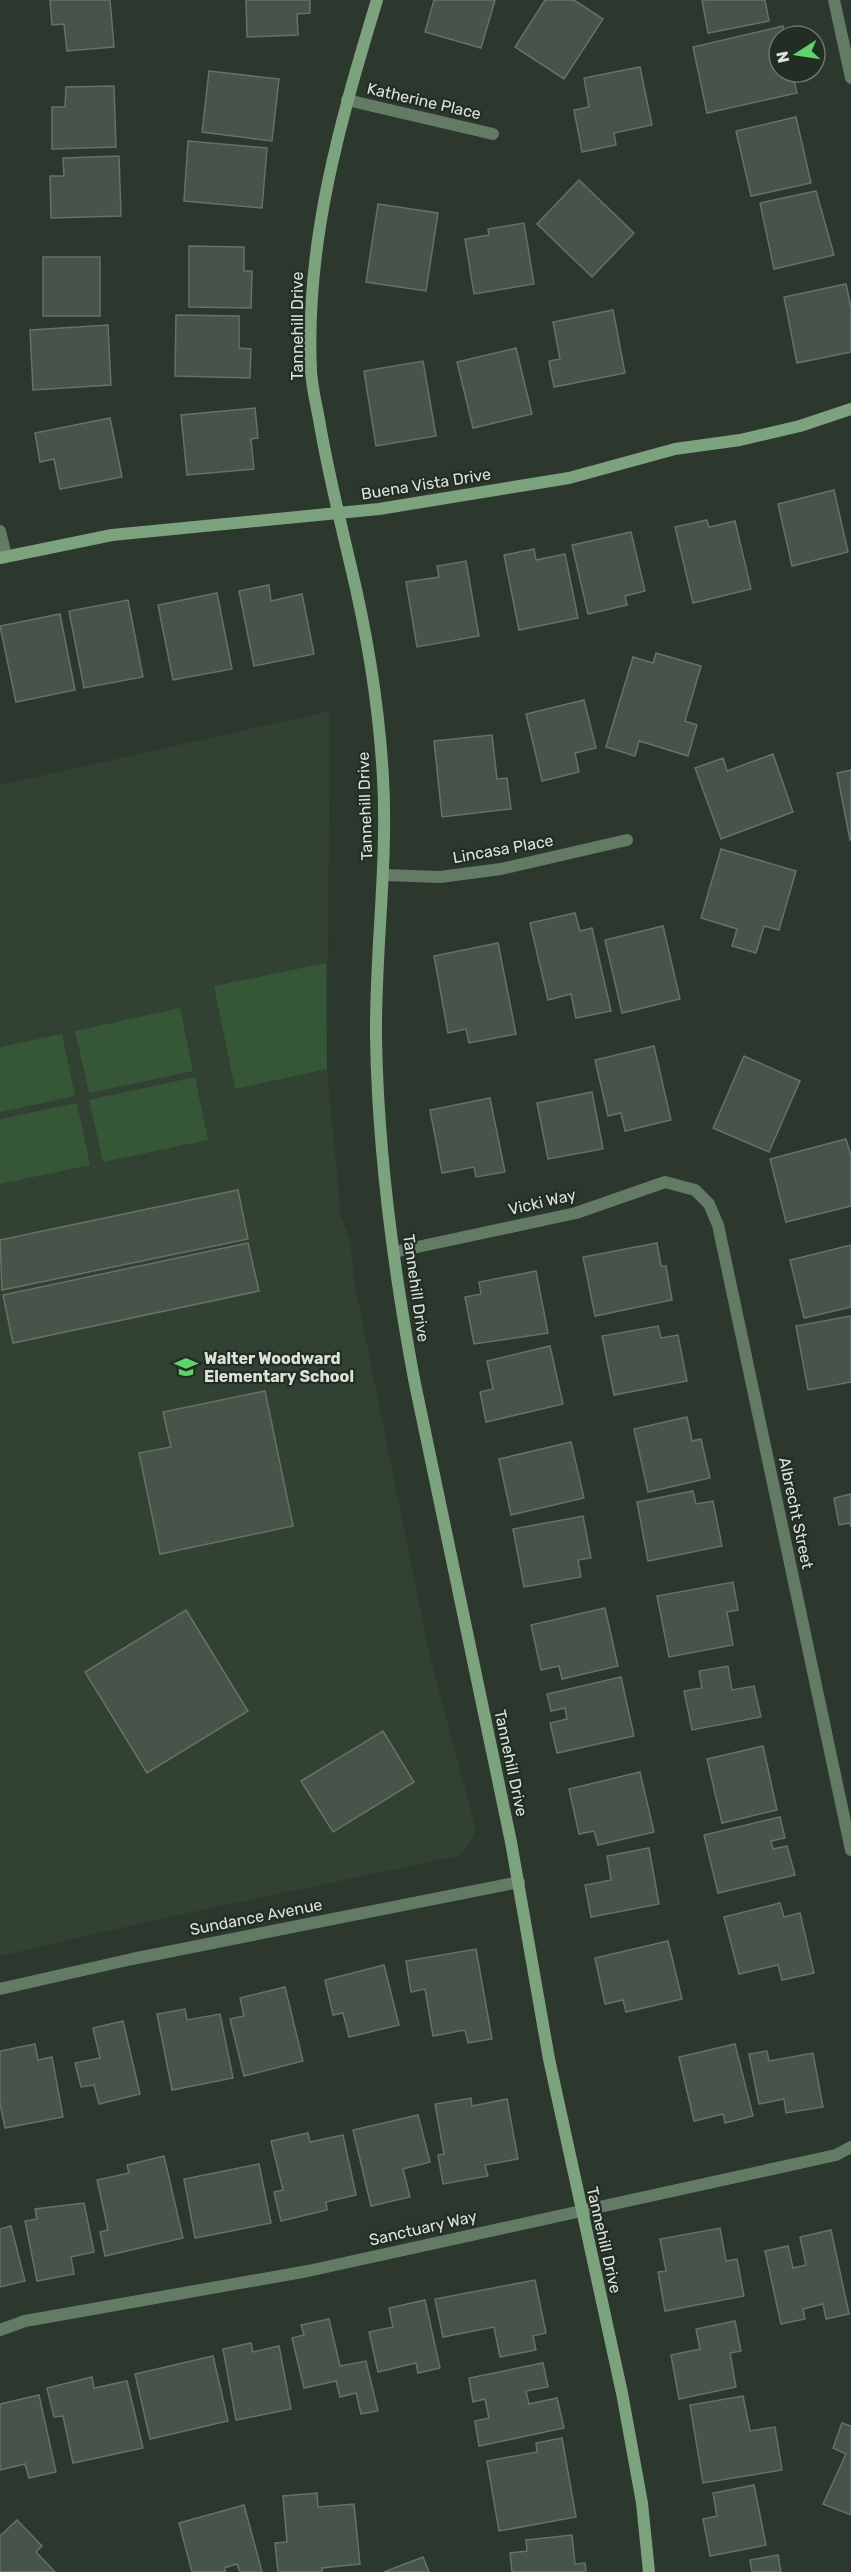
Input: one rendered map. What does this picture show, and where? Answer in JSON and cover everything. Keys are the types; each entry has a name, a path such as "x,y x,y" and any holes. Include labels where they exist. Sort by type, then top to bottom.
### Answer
{"street":[{"name":"Tannehill Drive","path":"377,0 347,100 323,198 313,278 311,373 326,460 369,653 383,778 384,875 376,1033 379,1141 414,1380 519,1882 549,2059 580,2210 622,2393 642,2503 649,2572"},
{"path":"834,0 851,78"},
{"name":"Katherine Place","path":"347,100 493,134"},
{"name":"Buena Vista Drive","path":"3,557 112,535 339,513 569,478 675,449 740,440 800,426 851,409"},
{"path":"0,531 3,557"},
{"name":"Lincasa Place","path":"384,875 440,877 501,869 627,840"},
{"name":"Vicki Way","path":"394,1252 576,1213 665,1182 695,1190"},
{"name":"Albrecht Street","path":"695,1190 709,1204 718,1225 851,1850"},
{"name":"Sundance Avenue","path":"0,1989 142,1957 519,1882"},
{"name":"Sanctuary Way","path":"0,2330 25,2321 308,2271 836,2155 851,2147"}],"shaded area":[{"name":"Walter Woodward Elementary School","path":"330,711 327,1069 341,1216 350,1240 355,1285 429,1652 475,1826 474,1834 468,1846 459,1856 164,1918 0,1956 0,785"}],"green space":[{"path":"326,963 327,1069 235,1089 214,986"},
{"path":"180,1008 193,1071 89,1093 75,1031"},
{"path":"62,1034 75,1096 0,1112 0,1047"},
{"path":"195,1077 208,1140 103,1162 89,1100"},
{"path":"77,1103 90,1165 0,1184 0,1119"}],"building":[{"path":"50,0 110,0 114,47 67,51 64,24 52,25"},
{"path":"246,0 310,0 310,13 297,14 298,35 247,37"},
{"path":"434,0 495,0 481,48 425,32"},
{"path":"545,0 574,0 603,19 564,79 515,47"},
{"path":"702,0 765,0 769,21 708,33"},
{"path":"767,30 767,84 795,84 797,93 707,113 693,47"},
{"path":"640,67 652,125 614,133 616,145 582,152 574,110 589,107 584,78"},
{"path":"209,71 279,79 272,141 202,132"},
{"path":"114,86 116,147 52,149 52,107 65,107 66,87"},
{"path":"796,117 811,183 751,196 736,131"},
{"path":"188,141 267,148 262,208 184,201"},
{"path":"119,156 121,216 51,218 50,176 64,176 63,158"},
{"path":"579,180 634,233 592,277 537,224"},
{"path":"816,191 834,255 774,269 760,203"},
{"path":"378,204 438,213 426,291 366,282"},
{"path":"524,223 534,284 474,294 465,239 489,235 488,229"},
{"path":"189,246 244,247 244,271 252,271 251,308 189,307"},
{"path":"43,257 100,257 100,316 43,316"},
{"path":"846,284 851,308 851,352 797,363 784,297"},
{"path":"613,310 625,373 554,387 549,361 560,359 553,322"},
{"path":"176,315 239,316 239,348 251,349 250,378 175,376"},
{"path":"108,325 111,385 33,390 30,330"},
{"path":"516,348 532,414 473,428 457,362"},
{"path":"423,361 436,436 376,446 364,371"},
{"path":"255,408 258,438 251,439 254,469 187,475 181,415"},
{"path":"110,418 122,477 60,489 54,459 40,462 35,433"},
{"path":"834,490 848,552 792,566 778,504"},
{"path":"707,520 709,527 735,521 751,589 693,603 675,527"},
{"path":"631,532 645,591 625,596 627,605 588,614 572,545"},
{"path":"534,549 536,560 565,554 578,618 519,630 504,555"},
{"path":"466,561 479,636 417,647 406,582 439,577 437,566"},
{"path":"269,585 271,601 302,594 314,654 254,666 239,591"},
{"path":"217,593 232,669 173,680 158,605"},
{"path":"128,600 143,677 84,688 69,611"},
{"path":"60,614 75,690 16,702 0,626"},
{"path":"656,653 701,666 685,721 697,725 688,756 639,741 635,756 606,747 633,657 653,663"},
{"path":"584,700 596,748 575,753 579,772 542,781 526,714"},
{"path":"492,735 497,779 507,778 511,809 442,817 434,741"},
{"path":"773,754 793,812 721,839 695,768 723,758 727,771"},
{"path":"851,770 851,840 850,840 837,773"},
{"path":"721,849 796,871 779,930 764,926 756,953 732,946 737,929 701,918"},
{"path":"575,913 580,931 592,928 611,1011 576,1018 571,994 548,1000 530,923"},
{"path":"663,926 680,999 622,1013 605,940"},
{"path":"498,943 516,1034 469,1043 466,1029 448,1033 434,956"},
{"path":"654,1046 671,1120 625,1131 621,1113 608,1116 595,1060"},
{"path":"744,1056 800,1081 769,1152 713,1128"},
{"path":"592,1092 603,1149 548,1159 537,1103"},
{"path":"490,1098 505,1172 476,1177 474,1167 442,1173 430,1110"},
{"path":"846,1139 851,1156 851,1206 786,1222 770,1159"},
{"path":"238,1190 248,1239 2,1290 0,1240"},
{"path":"248,1243 259,1291 13,1343 3,1295"},
{"path":"657,1243 661,1266 666,1266 672,1300 595,1316 583,1257"},
{"path":"851,1245 851,1307 804,1318 790,1260"},
{"path":"536,1271 548,1333 474,1344 465,1297 481,1294 479,1282"},
{"path":"851,1316 851,1382 808,1390 796,1326"},
{"path":"658,1326 661,1338 678,1335 687,1381 614,1395 602,1336"},
{"path":"550,1346 563,1404 486,1422 480,1392 493,1389 487,1361"},
{"path":"265,1391 293,1526 160,1554 139,1453 171,1447 163,1412"},
{"path":"687,1417 692,1441 701,1439 710,1478 648,1492 634,1429"},
{"path":"571,1442 584,1498 511,1515 499,1459"},
{"path":"693,1491 696,1504 713,1501 722,1546 648,1561 637,1502"},
{"path":"851,1494 851,1527 850,1523 839,1525 834,1498"},
{"path":"583,1516 591,1558 578,1560 581,1577 524,1587 513,1529"},
{"path":"733,1582 738,1610 727,1612 733,1645 669,1657 657,1596"},
{"path":"605,1608 618,1666 562,1679 559,1666 541,1670 531,1625"},
{"path":"186,1610 248,1711 147,1773 85,1672"},
{"path":"728,1666 732,1690 754,1686 761,1717 692,1730 684,1691 702,1688 699,1671"},
{"path":"621,1677 634,1736 557,1753 550,1723 567,1719 565,1708 551,1711 547,1694"},
{"path":"383,1731 414,1782 333,1832 301,1781"},
{"path":"763,1746 777,1810 722,1823 707,1759"},
{"path":"640,1772 654,1832 598,1845 594,1831 579,1834 569,1789"},
{"path":"780,1817 785,1838 771,1841 773,1849 787,1846 795,1875 718,1893 704,1835"},
{"path":"649,1848 659,1904 591,1917 585,1885 611,1880 607,1856"},
{"path":"780,1903 784,1917 800,1913 814,1973 782,1980 778,1965 739,1974 724,1917"},
{"path":"668,1941 682,1999 626,2012 623,2000 605,2004 595,1958"},
{"path":"476,1949 492,2039 468,2043 465,2030 433,2036 425,1989 411,1992 406,1961"},
{"path":"384,1965 399,2025 349,2037 343,2013 333,2015 325,1980"},
{"path":"285,1987 303,2061 244,2076 230,2019 244,2016 240,1998"},
{"path":"185,2009 187,2020 220,2014 233,2078 172,2090 157,2014"},
{"path":"123,2021 140,2094 99,2104 94,2085 81,2087 75,2063 100,2058 93,2028"},
{"path":"35,2044 38,2060 52,2057 63,2117 5,2128 0,2103 0,2051"},
{"path":"735,2044 753,2116 725,2123 723,2114 694,2121 679,2057"},
{"path":"767,2051 769,2061 813,2053 823,2107 786,2113 784,2099 759,2104 749,2054"},
{"path":"471,2098 472,2106 507,2099 518,2159 485,2165 488,2176 443,2184 438,2155 444,2154 435,2104"},
{"path":"418,2115 430,2162 403,2169 410,2197 371,2206 353,2130"},
{"path":"308,2133 310,2142 343,2135 356,2195 326,2202 327,2210 281,2221 274,2192 283,2190 271,2141"},
{"path":"164,2156 183,2238 105,2256 100,2232 108,2230 97,2180 129,2173 127,2165"},
{"path":"259,2164 271,2223 195,2238 184,2179"},
{"path":"84,2203 94,2252 71,2257 74,2274 37,2281 25,2221 37,2219 35,2209"},
{"path":"11,2226 25,2281 0,2287 0,2229"},
{"path":"720,2228 726,2261 737,2259 744,2296 665,2311 658,2272 666,2271 660,2239"},
{"path":"831,2230 849,2314 826,2319 823,2304 803,2309 805,2319 781,2324 765,2251 788,2246 793,2268 806,2265 800,2237"},
{"path":"535,2280 546,2333 533,2336 536,2350 500,2357 494,2327 443,2337 435,2299"},
{"path":"425,2300 440,2368 418,2373 416,2363 378,2372 369,2332 393,2327 389,2308"},
{"path":"329,2319 340,2366 366,2361 378,2411 361,2414 356,2393 340,2397 336,2381 304,2388 292,2338 304,2335 301,2325"},
{"path":"735,2321 741,2351 730,2353 736,2387 679,2399 671,2355 700,2349 696,2329"},
{"path":"251,2343 253,2352 279,2346 291,2409 236,2420 223,2349"},
{"path":"213,2356 228,2421 150,2439 135,2374"},
{"path":"543,2363 548,2387 526,2391 529,2404 557,2398 564,2428 479,2446 475,2421 489,2418 485,2399 473,2402 469,2378"},
{"path":"92,2377 94,2388 127,2381 143,2448 73,2463 63,2416 54,2417 47,2388"},
{"path":"39,2395 56,2472 29,2478 25,2464 0,2470 0,2404"},
{"path":"743,2396 750,2431 775,2427 782,2470 703,2483 690,2405"},
{"path":"842,2423 851,2426 851,2515 823,2504 846,2454 833,2448"},
{"path":"562,2438 576,2517 499,2531 487,2461 537,2452 536,2443"},
{"path":"754,2485 766,2545 710,2556 703,2519 717,2516 713,2493"},
{"path":"317,2493 318,2507 354,2504 360,2564 322,2568 322,2572 278,2572 275,2543 287,2542 283,2496"},
{"path":"244,2505 262,2572 240,2572 237,2564 224,2568 226,2572 192,2572 179,2523"},
{"path":"17,2520 42,2546 36,2552 55,2572 0,2572 0,2536"},
{"path":"572,2535 575,2564 585,2563 586,2572 512,2572 510,2553 527,2551 526,2540"},
{"path":"778,2555 781,2572 752,2572 750,2560"},
{"path":"423,2557 429,2572 384,2572"}],"place":[{"name":"Walter Woodward Elementary School","path":"186,1367"}]}
